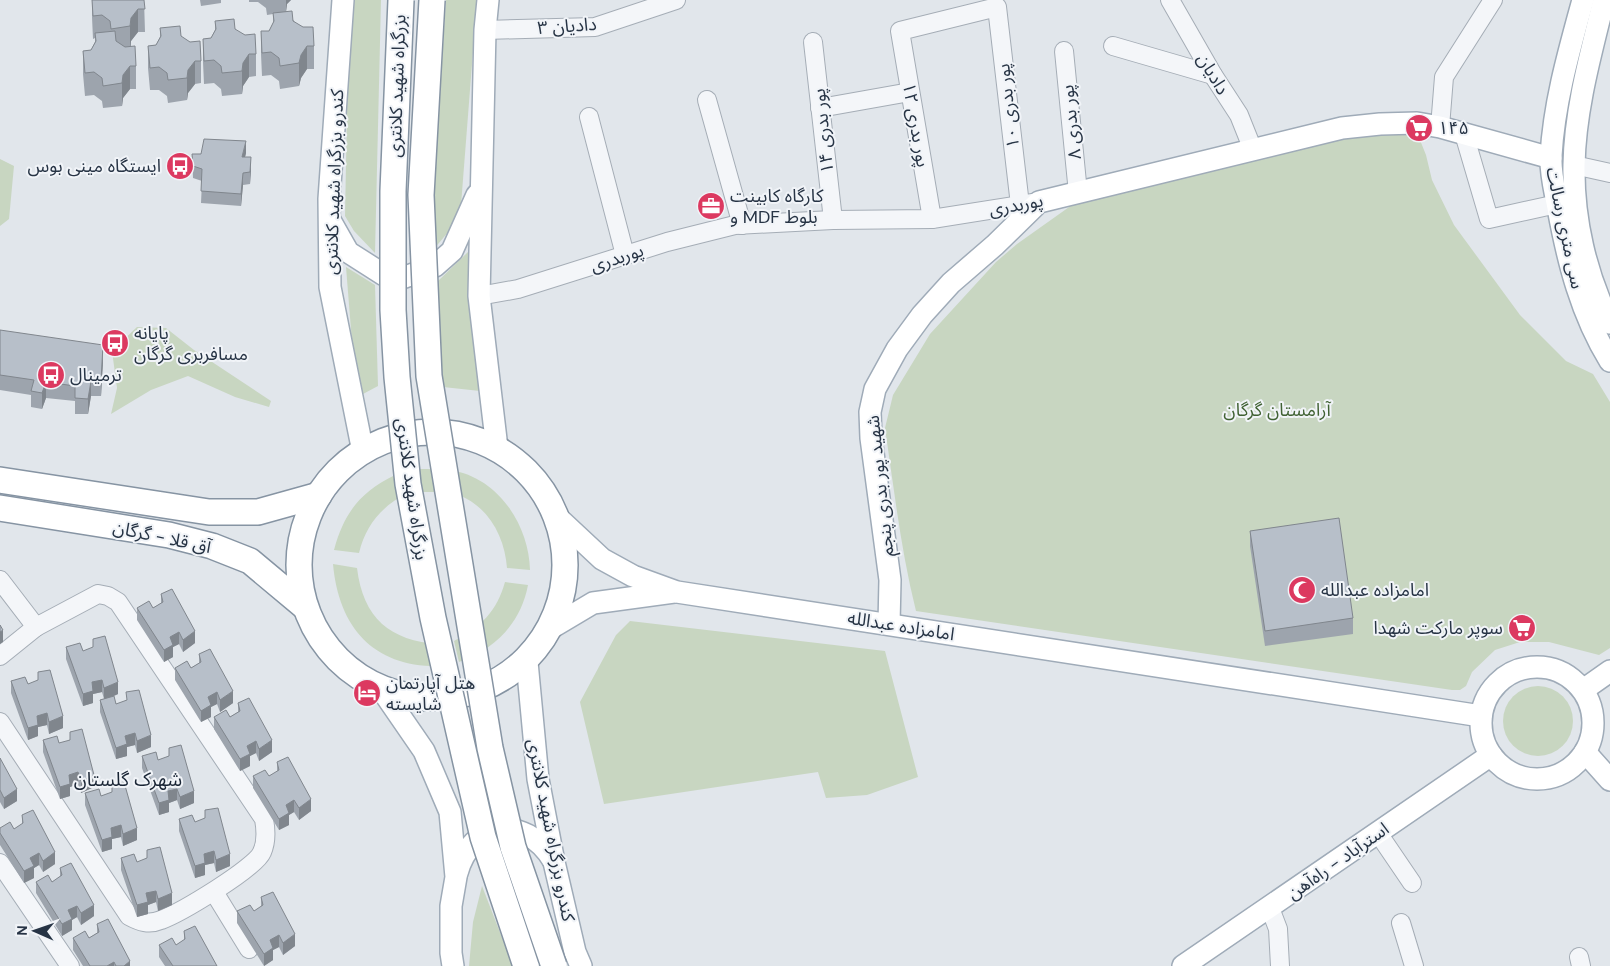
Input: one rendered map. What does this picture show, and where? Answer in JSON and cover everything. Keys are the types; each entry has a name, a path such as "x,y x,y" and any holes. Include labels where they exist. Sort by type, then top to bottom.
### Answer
{"highway":[{"name":"بزرگراه شهید کلانتری","path":"401,0 393,191 393,310 397,377 408,484 433,618 483,837 526,966"},
{"name":"بزرگراه شهید کلانتری","path":"432,0 421,196 429,376 490,748 513,847 554,966"},
{"path":"420,432 463,435 497,448 529,473 549,500 563,537 565,576 559,608 551,628 526,662 484,689 420,699 382,690 356,676 336,659 316,631 306,607 299,572 302,538 306,524 319,496 336,473 348,461 376,444 402,435 420,432"},
{"name":"آق قلا - گرگان","path":"0,480 210,512 258,512 319,496"},
{"name":"آق قلا - گرگان","path":"0,508 169,535 212,546 250,561 306,607"}],"main road":[{"name":"کندرو بزرگراه شهید کلانتری","path":"343,0 329,199 330,287 362,452"},
{"path":"488,0 485,30 479,296 497,448"},
{"name":"سی متری رسالت","path":"1583,0 1566,61 1555,118 1551,158 1566,253 1578,295 1597,340 1610,361"},
{"name":"سی متری رسالت","path":"1604,0 1588,65 1578,122 1574,165 1584,252 1602,291 1610,323"},
{"path":"1566,61 1588,65"},
{"name":"پوربدری","path":"1029,204 1342,128 1417,123 1440,127 1551,158"},
{"path":"330,220 348,252 384,275 395,278 405,277 435,266 452,251 482,184"},
{"name":"شهید پور بدری پنجم","path":"888,624 890,580 871,438 870,412 875,390 897,349 922,315 951,283 995,245 1029,204"},
{"name":"امامزاده عبدالله","path":"557,517 602,560 633,576 677,592 1481,716"},
{"name":"امامزاده عبدالله","path":"551,628 593,604 677,592"},
{"name":"کندرو بزرگراه شهید کلانتری","path":"526,662 538,779 554,862 575,952 581,966"},
{"path":"1536,666 1562,672 1583,690 1590,704 1593,721 1591,737 1585,752 1568,769 1547,778 1531,779 1516,775 1502,767 1491,755 1481,730 1481,716 1490,691 1505,677 1523,668 1536,666"},
{"path":"1583,690 1610,671"},
{"path":"382,690 424,751 450,812 456,876"},
{"path":"1585,752 1610,780"},
{"name":"استرآباد - راه‌آهن","path":"1183,966 1491,755"},
{"path":"453,966 451,953 451,906 461,857 473,842 490,832 509,829 529,834 544,846 554,862"}],"street":[{"name":"دادیان ۳","path":"485,30 595,27 676,0"},
{"name":"دادیان","path":"1170,0 1213,75 1239,115 1253,150"},
{"path":"1440,127 1444,77 1493,0"},
{"name":"پور بدری ۱۰","path":"900,31 996,6 1029,204"},
{"name":"پور بدری ۱۲","path":"900,31 932,219"},
{"name":"پور بدری ۱۴","path":"813,42 833,220"},
{"path":"1113,46 1213,75"},
{"name":"پور بدری ۸","path":"1064,50 1078,192"},
{"path":"820,108 910,92"},
{"path":"707,100 742,225"},
{"path":"589,117 625,255"},
{"path":"1464,134 1489,219 1557,204"},
{"path":"1574,165 1610,173"},
{"name":"پوربدری","path":"479,296 518,289 667,242 742,225 833,220 932,219 1029,204"},
{"path":"0,580 36,627"},
{"path":"0,656 36,627 98,594 108,596 118,602 264,818 266,838 262,854 214,892 161,920 143,923 129,916 0,722"},
{"path":"1378,833 1412,883"},
{"path":"0,863 70,966"},
{"path":"214,892 249,949"},
{"path":"1270,908 1278,929 1280,966"},
{"path":"1400,922 1409,965"}],"green space":[{"path":"353,0 381,0 375,253 354,231 345,216 348,60"},
{"path":"446,0 477,0 460,218 433,250 435,172"},
{"name":"آرامستان گرگان","path":"1416,130 1426,155 1432,180 1454,225 1520,315 1566,361 1593,374 1610,402 1610,648 1599,655 1549,642 1520,642 1495,650 1472,672 1466,686 1460,690 1452,690 916,611 902,543 885,428 893,395 930,334 996,262 1017,244 1079,200 1351,134"},
{"path":"0,159 14,166 9,219 0,226"},
{"path":"468,252 480,391 443,387 436,283"},
{"path":"346,267 375,285 378,386 363,394 352,342"},
{"path":"137,327 166,328 194,350 271,401 269,407 235,397 188,376 151,390 111,414 117,388 112,351"},
{"path":"419,469 450,470 467,474 483,482 496,493 517,520 524,536 530,570 507,568 503,545 493,524 487,515 469,500 454,494 423,492"},
{"path":"395,475 407,493 390,504 370,525 359,553 334,550 348,514 355,505 372,489"},
{"path":"333,564 357,568 365,601 382,624 406,638 439,644 444,666 420,665 399,661 365,641 353,626 343,608"},
{"path":"505,582 528,585 525,599 513,623 495,642 484,650 459,662 454,641 464,636 487,617 502,592"},
{"path":"630,621 885,651 918,777 867,795 826,798 818,772 604,804 580,702 616,635"},
{"path":"1538,686 1551,689 1563,696 1570,708 1573,721 1570,734 1563,746 1551,753 1538,756 1525,753 1513,746 1506,734 1503,721 1506,708 1513,696 1525,689"},
{"path":"482,886 513,966 469,966 473,922"}],"building":[{"path":"92,0 144,0 145,9 138,9 131,18 130,26 111,29 110,21 102,15 93,16"},
{"path":"292,11 293,21 303,27 313,27 314,46 307,46 301,55 299,63 280,66 279,58 271,52 262,53 261,31 269,31 274,21 273,13"},
{"path":"234,19 235,29 245,35 255,34 256,54 249,54 243,63 242,71 222,73 221,66 214,60 204,61 203,39 211,38 216,29 215,21"},
{"path":"180,26 181,36 190,42 200,41 201,61 195,61 188,70 187,78 168,80 167,73 159,67 150,68 148,46 156,45 161,36 160,28"},
{"path":"115,31 116,41 125,47 135,46 136,66 130,66 123,75 122,83 103,86 102,78 94,72 85,73 83,51 91,50 96,41 95,33"},
{"path":"204,139 246,141 242,157 251,157 250,172 243,173 241,194 201,191 202,169 193,166 192,154 201,154"},
{"name":"ترمینال","path":"0,330 103,345 101,381 91,381 88,399 75,398 75,386 46,382 42,393 31,391 34,380 0,375"},
{"name":"امامزاده عبدالله","path":"1339,518 1353,618 1265,631 1250,531"},
{"path":"172,589 195,631 183,640 179,632 170,637 173,645 164,650 137,608 149,601 153,608 163,602 161,594"},
{"path":"105,636 118,682 104,688 102,680 92,682 93,691 83,694 66,647 80,643 83,651 93,647 93,639"},
{"path":"210,649 233,691 220,700 217,692 208,697 211,705 201,711 175,668 187,661 191,668 201,662 199,654"},
{"path":"50,670 63,716 49,722 47,713 37,716 38,725 28,728 11,681 25,677 28,684 38,680 38,672"},
{"path":"139,690 151,735 137,741 135,733 125,736 127,744 116,748 100,700 114,696 116,704 127,700 126,692"},
{"path":"249,698 272,740 259,749 256,741 247,746 250,754 240,759 214,717 226,710 230,717 240,711 238,703"},
{"path":"82,729 94,775 81,781 78,772 69,775 70,784 60,787 43,740 57,736 59,743 70,740 70,732"},
{"path":"181,745 194,791 180,797 177,789 168,791 169,800 159,803 142,756 156,752 158,760 169,756 169,748"},
{"path":"288,757 311,799 299,808 294,800 286,805 289,813 279,819 253,776 265,770 269,776 279,770 277,762"},
{"path":"0,758 17,789 4,798 0,790"},
{"path":"124,782 137,828 123,834 121,825 111,828 112,837 102,840 85,793 99,789 101,796 112,792 112,784"},
{"path":"218,808 230,854 216,860 214,851 204,854 205,863 195,866 179,819 192,815 195,822 205,818 205,810"},
{"path":"33,810 55,852 43,861 39,853 30,858 34,866 24,871 0,833 0,828 10,822 14,829 23,823 22,815"},
{"path":"160,847 172,893 158,899 156,891 146,893 148,902 137,905 121,858 134,854 137,862 147,858 147,850"},
{"path":"71,863 94,905 81,913 77,906 68,910 72,919 62,924 36,882 48,875 52,882 62,875 60,868"},
{"path":"273,892 295,934 283,943 279,935 270,940 273,948 264,954 237,911 250,905 254,911 263,905 261,897"},
{"path":"108,919 130,961 124,966 116,966 114,962 107,966 90,966 73,938 85,931 89,938 99,932 97,924"},
{"path":"195,926 217,966 173,966 159,945 172,938 176,945 185,939 184,931"}],"place":[{"name":"۱۴۵","path":"1419,128"},
{"name":"ایستگاه مینی بوس","path":"180,166"},
{"name":"کارگاه کابینت و MDF بلوط","path":"711,206"},
{"name":"پایانه مسافربری گرگان","path":"115,343"},
{"name":"ترمینال","path":"51,375"},
{"name":"امامزاده عبدالله","path":"1302,590"},
{"name":"سوپر مارکت شهدا","path":"1522,628"},
{"name":"هتل آپارتمان شایسته","path":"367,693"}],"district":[{"name":"شهرک گلستان","path":"128,779"}]}
